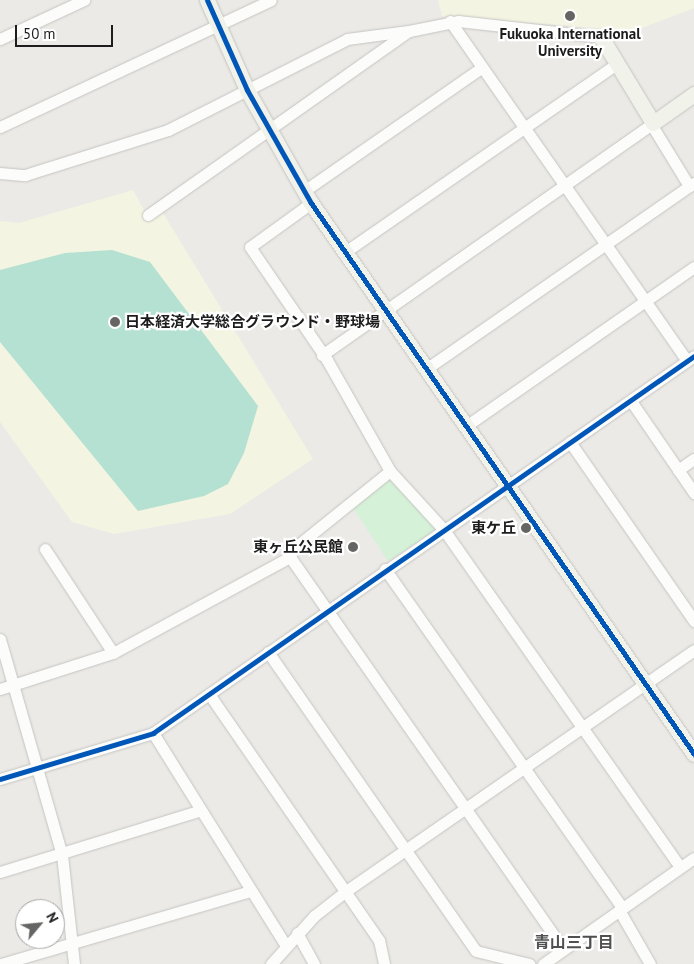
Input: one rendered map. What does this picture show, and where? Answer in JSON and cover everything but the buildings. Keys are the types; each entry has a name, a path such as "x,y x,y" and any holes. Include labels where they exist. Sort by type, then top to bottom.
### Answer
{"street":[{"path":"0,39 84,0"},
{"path":"207,0 247,90 308,197 694,754"},
{"path":"0,127 271,0"},
{"path":"0,779 153,733 385,569 508,487 690,358 645,301 450,21"},
{"path":"0,172 24,175 168,130 347,39 409,31 450,21 601,37 652,124 691,185 426,369"},
{"path":"148,215 409,31"},
{"path":"345,252 617,64"},
{"path":"482,68 308,197 250,247 322,355 390,470 444,530 680,867"},
{"path":"322,355 694,94"},
{"path":"466,426 694,267"},
{"path":"631,401 694,493"},
{"path":"570,442 694,620"},
{"path":"678,470 694,459"},
{"path":"0,689 113,653 290,557 293,549 390,470"},
{"path":"45,549 113,653"},
{"path":"290,557 326,612 563,949"},
{"path":"385,569 621,909 650,964"},
{"path":"0,639 62,854 74,964"},
{"path":"271,964 297,933 346,891 694,650"},
{"path":"268,652 404,851 476,950 529,964"},
{"path":"209,694 379,940 384,964"},
{"path":"153,733 286,946"},
{"path":"0,872 201,810"},
{"path":"543,964 694,858"},
{"path":"1,964 250,891"},
{"path":"297,933 314,964"}],"shaded area":[{"name":"Fukuoka International University","path":"438,0 694,0 694,8 634,31 442,16"},
{"name":"日本経済大学総合グラウンド・野球場","path":"133,190 150,221 163,213 313,459 230,514 114,534 72,522 0,422 0,221 19,223"}],"green space":[{"path":"112,250 150,262 258,406 244,453 228,484 204,496 138,511 0,342 0,270 65,253"},
{"path":"391,477 434,526 434,533 388,561 353,508"}],"cycle path":[{"path":"207,0 247,90 311,203 694,754"},
{"path":"0,779 153,733 694,356"}],"place":[{"name":"Fukuoka International University","path":"570,16"},
{"name":"日本経済大学総合グラウンド・野球場","path":"115,322"},
{"name":"東ケ丘","path":"526,528"},
{"name":"東ヶ丘公民館","path":"353,547"}],"district":[{"name":"青山三丁目","path":"574,942"}]}
